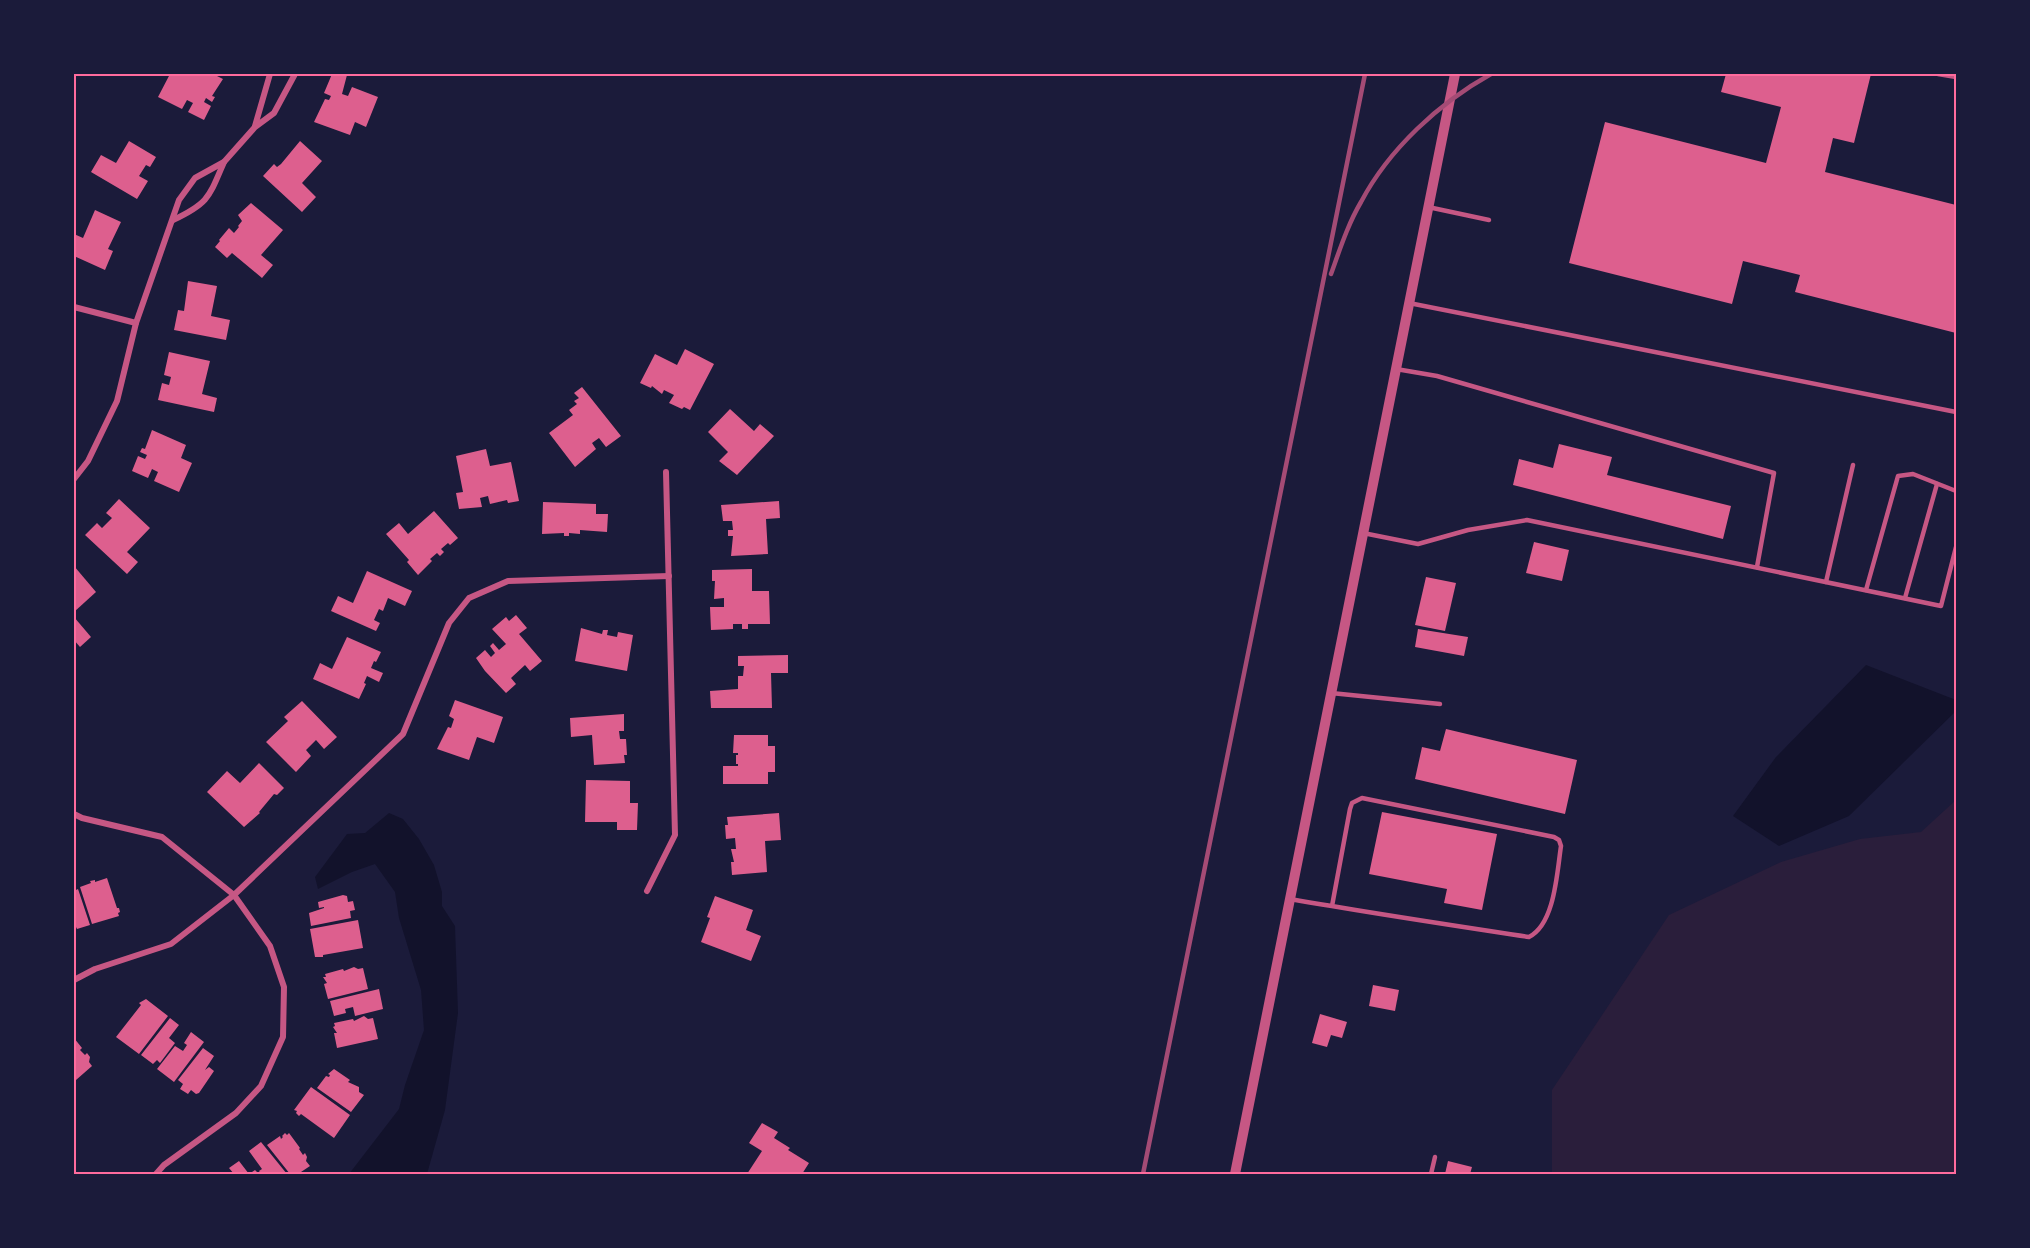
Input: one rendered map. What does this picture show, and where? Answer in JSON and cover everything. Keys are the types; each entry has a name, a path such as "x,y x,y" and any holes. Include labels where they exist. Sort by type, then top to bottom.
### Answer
{"street":[{"path":"255,127 270,74"},
{"path":"173,220 193,210 209,197 224,162 255,127 274,113 295,74"},
{"path":"1235,1174 1455,74"},
{"path":"74,479 88,461 117,401 136,322 179,200 195,178 224,162"},
{"path":"74,307 136,322"},
{"path":"646,891 675,835 666,472"},
{"path":"74,980 95,969 171,944 234,895 403,734 449,623 469,598 508,581 669,576"},
{"path":"74,814 82,818 162,837 234,895 270,946 284,987 283,1037 261,1086 236,1113 164,1165 156,1174"}],"lane":[{"path":"1938,74 1956,77"},
{"path":"1428,207 1489,220"},
{"path":"1409,303 1956,412"},
{"path":"1396,369 1437,376 1774,473 1757,567"},
{"path":"1826,582 1853,465"},
{"path":"1866,590 1898,476 1913,474 1956,491"},
{"path":"1905,598 1937,484"},
{"path":"1363,532 1418,544 1468,530 1527,520 1941,606 1956,547"},
{"path":"1331,693 1440,704"},
{"path":"1290,899 1332,906 1529,938 1539,931 1552,901 1561,846 1559,840 1554,837 1362,798 1352,803 1350,809 1332,906"},
{"path":"1431,1174 1435,1157"}],"shaded area":[{"path":"1866,665 1956,700 1956,711 1849,816 1779,846 1733,816 1776,757"},
{"path":"1956,800 1956,1174 1552,1174 1552,1090 1669,915 1781,862 1860,839 1921,832"},
{"path":"389,813 403,819 419,839 434,865 442,892 442,906 455,926 458,1013 445,1110 427,1174 349,1174 399,1109 424,1030 421,990 399,918 395,892 375,864 352,872 318,889 315,877 347,834 365,833"}],"building":[{"path":"170,74 213,74 223,79 212,96 215,97 212,102 206,98 204,102 211,106 204,120 188,112 193,103 187,100 182,109 158,97"},
{"path":"332,74 347,75 342,94 348,96 352,87 378,97 366,127 355,122 350,135 314,122 325,99 329,100 331,96 324,93"},
{"path":"1726,74 1871,74 1854,143 1833,138 1825,172 1956,205 1956,333 1795,292 1800,275 1743,261 1732,304 1569,263 1605,122 1766,163 1781,107 1721,92"},
{"path":"129,141 156,157 150,167 146,165 139,176 148,181 137,199 91,172 101,155 116,163"},
{"path":"300,141 322,161 302,183 316,197 302,212 263,176 274,164 277,167 281,164"},
{"path":"251,203 283,230 261,255 273,265 262,278 232,253 227,258 215,247 229,228 234,233 239,227 242,221 238,215"},
{"path":"95,210 121,222 108,249 113,251 105,270 74,256 74,234 83,238"},
{"path":"188,281 217,286 211,316 230,320 226,340 174,330 178,310 184,311"},
{"path":"685,349 714,364 690,410 669,403 674,395 664,390 662,394 652,386 651,388 640,383 655,354 677,365"},
{"path":"169,352 210,361 202,394 217,398 214,412 158,400 162,383 169,385 171,377 164,375"},
{"path":"582,387 621,436 606,447 599,438 592,443 596,449 575,467 549,433 573,415 569,410 577,404 574,401 579,398 574,393"},
{"path":"730,409 754,431 760,424 774,436 737,475 719,461 728,452 708,432"},
{"path":"152,430 186,445 181,458 192,463 179,492 154,481 158,472 152,469 148,478 132,471 138,456 145,459 147,455 140,452 142,448 145,449"},
{"path":"1559,444 1612,457 1607,475 1731,506 1723,539 1513,485 1519,459 1553,468"},
{"path":"486,449 490,466 511,462 519,501 508,503 507,500 490,504 488,496 480,498 482,507 459,509 456,493 463,492 456,456"},
{"path":"119,499 150,528 127,552 138,562 127,574 85,535 97,523 102,528 112,518 106,513"},
{"path":"779,501 780,518 766,519 768,554 731,556 733,536 728,536 728,530 733,530 732,521 723,521 721,505"},
{"path":"543,502 596,504 596,514 608,514 607,532 580,530 580,534 569,533 569,536 564,536 564,533 542,534"},
{"path":"434,511 458,538 441,549 444,552 440,556 437,553 430,559 432,561 418,575 407,562 409,560 386,534 399,523 408,534"},
{"path":"1534,542 1569,550 1562,581 1526,573"},
{"path":"74,566 96,592 74,612"},
{"path":"752,569 752,591 769,591 770,624 748,624 748,629 742,629 742,624 733,624 733,629 711,630 710,607 724,607 724,598 714,599 715,581 712,581 712,570"},
{"path":"367,571 412,591 405,606 388,598 383,611 379,609 374,620 380,623 376,631 331,611 338,596 353,603"},
{"path":"1426,577 1456,583 1445,631 1415,625"},
{"path":"516,615 527,628 519,634 542,661 530,671 525,665 511,678 516,684 506,693 476,658 485,650 491,657 495,653 490,646 493,643 499,650 506,644 492,629 506,617 509,621"},
{"path":"74,617 91,637 80,647 74,640"},
{"path":"581,628 602,634 603,630 608,630 607,635 617,637 618,632 633,635 627,671 575,661"},
{"path":"1418,629 1468,637 1464,656 1415,647"},
{"path":"347,637 381,652 371,668 383,673 379,682 367,676 359,699 313,679 320,663 332,669"},
{"path":"788,655 788,673 771,673 772,708 711,708 710,691 738,689 738,676 743,676 744,666 738,666 738,656"},
{"path":"455,700 503,717 494,743 477,737 469,760 437,749 448,727 451,728 454,719 449,716"},
{"path":"302,701 337,737 324,749 316,740 306,750 311,756 296,772 266,742 288,721 284,717"},
{"path":"624,714 624,731 619,731 620,739 626,739 625,763 594,765 592,735 571,737 570,718"},
{"path":"1446,729 1577,760 1565,814 1415,779 1422,747 1440,751"},
{"path":"734,735 768,735 768,746 775,746 775,772 768,772 768,784 723,784 723,766 738,766 736,755 738,753 733,753"},
{"path":"259,763 284,788 277,795 274,794 260,813 244,827 207,792 227,771 240,783"},
{"path":"586,780 630,781 630,803 638,803 637,830 617,830 617,822 585,822"},
{"path":"1382,812 1497,834 1482,910 1444,903 1447,889 1369,874"},
{"path":"779,813 781,840 765,841 767,872 732,875 731,862 734,862 731,849 736,849 735,838 726,839 727,817"},
{"path":"107,878 117,908 119,908 119,916 92,924 80,887 91,883 90,881 95,880 95,882"},
{"path":"78,889 90,925 77,929 74,923 74,891"},
{"path":"347,896 348,902 353,901 355,910 350,911 351,918 311,926 309,913 324,908 319,908 318,902"},
{"path":"715,896 753,910 746,930 761,936 751,961 701,942"},
{"path":"358,920 363,948 315,957 310,929"},
{"path":"354,967 363,968 368,989 328,999 324,984 327,983 323,977 326,977 325,974"},
{"path":"1373,985 1399,990 1395,1011 1369,1006"},
{"path":"379,989 383,1009 355,1016 353,1007 345,1009 346,1013 334,1016 330,1001"},
{"path":"146,999 168,1016 139,1054 116,1037 141,1005 139,1003"},
{"path":"1320,1014 1347,1022 1342,1038 1331,1035 1327,1047 1312,1043"},
{"path":"364,1016 368,1019 373,1018 378,1039 337,1048 334,1023 353,1019 354,1021"},
{"path":"170,1018 179,1025 169,1038 175,1043 160,1063 157,1060 153,1064 141,1055"},
{"path":"191,1032 204,1042 174,1082 157,1069 175,1046 183,1051 187,1045 184,1043"},
{"path":"74,1038 82,1048 80,1050 90,1057 89,1062 92,1066 76,1080 74,1076"},
{"path":"203,1048 214,1056 205,1070 209,1067 214,1071 199,1093 196,1094 191,1090 188,1094 180,1089 183,1084 178,1080"},
{"path":"334,1069 350,1080 348,1082 359,1087 359,1092 364,1095 351,1112 317,1088"},
{"path":"311,1087 350,1115 334,1138 301,1114 299,1116 294,1110"},
{"path":"762,1123 778,1132 774,1138 790,1148 788,1150 809,1163 802,1174 747,1174 762,1151 749,1143"},
{"path":"285,1133 287,1135 289,1133 303,1155 305,1153 306,1161 310,1166 298,1174 290,1174 267,1145 280,1136 281,1139"},
{"path":"261,1142 287,1174 261,1174 259,1171 262,1169 249,1151"},
{"path":"239,1161 249,1174 234,1174 229,1168"},
{"path":"1448,1161 1472,1167 1470,1174 1445,1174"}],"railway":[{"path":"1143,1174 1365,74"},
{"path":"1331,274 1356,210 1372,182 1386,164 1434,113 1491,74"}]}
